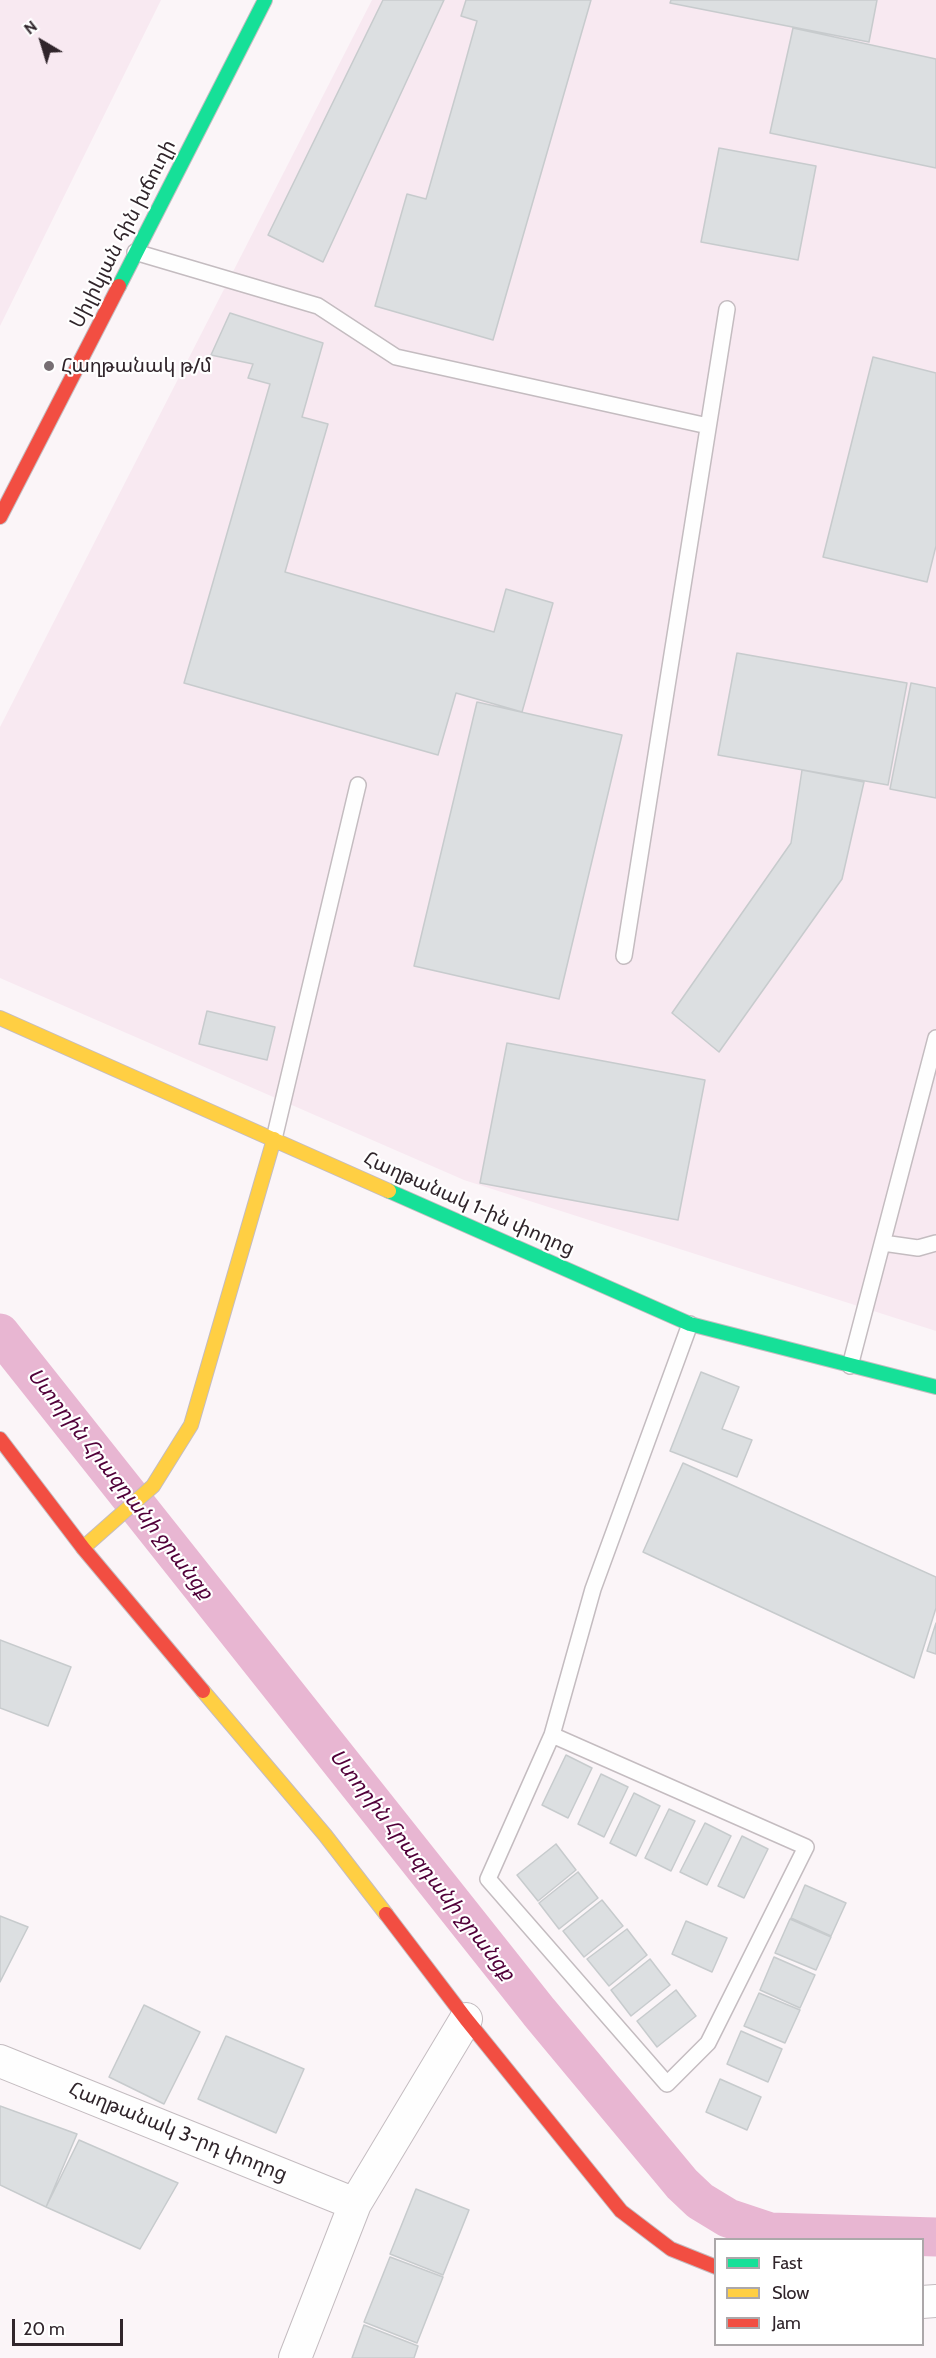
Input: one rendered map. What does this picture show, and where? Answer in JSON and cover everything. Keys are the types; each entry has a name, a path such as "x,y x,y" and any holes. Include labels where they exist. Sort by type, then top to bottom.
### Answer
{"street":[{"name":"Սիլիկյան հին խճուղի","path":"0,517 265,0"},
{"name":"Հաղթանակ 1-ին փողոց","path":"0,1018 690,1323 936,1387"},
{"path":"83,1548 153,1486 191,1425 274,1139"},
{"path":"0,1439 83,1548 325,1834 466,2019 621,2211 670,2249 714,2267"},
{"path":"295,2358 356,2204 466,2019"},
{"name":"Հաղթանակ 3-րդ փողոց","path":"0,2061 356,2204"}],"lane":[{"path":"135,252 318,306 396,357 708,426"},
{"path":"624,956 726,309"},
{"path":"274,1139 358,785"},
{"path":"850,1366 936,1038"},
{"path":"883,1243 918,1248 936,1243"},
{"path":"552,1734 806,1847 708,2043 667,2084 488,1879 552,1734 593,1589 690,1323"}],"shaded area":[{"path":"0,0 161,0 0,326"},
{"path":"372,0 936,0 936,1331 464,1180 0,978 0,727"}],"building":[{"path":"383,0 444,0 323,262 268,235"},
{"path":"466,0 591,0 493,340 375,306 407,194 426,199 477,21 461,16"},
{"path":"671,0 877,0 869,42 670,3"},
{"path":"793,28 936,59 936,168 770,133"},
{"path":"719,148 816,166 798,260 701,242"},
{"path":"230,313 323,343 302,417 328,424 285,572 494,632 506,589 553,603 522,712 456,693 438,755 184,683 270,384 248,378 253,364 211,355"},
{"path":"873,357 936,373 936,546 927,582 823,557"},
{"path":"737,653 907,683 888,785 718,755"},
{"path":"911,683 936,688 936,798 890,789"},
{"path":"477,702 622,735 559,999 414,966"},
{"path":"802,770 864,782 842,879 719,1052 672,1013 791,843"},
{"path":"207,1011 275,1027 267,1060 199,1044"},
{"path":"507,1043 705,1080 678,1220 480,1183"},
{"path":"701,1372 739,1387 722,1429 752,1440 737,1477 670,1451"},
{"path":"683,1463 936,1577 936,1608 914,1678 643,1552"},
{"path":"936,1623 936,1654 927,1651"},
{"path":"0,1640 71,1667 48,1726 0,1708"},
{"path":"566,1755 592,1768 568,1818 542,1805"},
{"path":"601,1774 628,1787 604,1837 578,1824"},
{"path":"634,1793 660,1806 636,1856 610,1843"},
{"path":"669,1809 695,1821 671,1871 645,1858"},
{"path":"705,1823 731,1836 707,1885 680,1872"},
{"path":"742,1836 768,1849 744,1898 718,1886"},
{"path":"556,1844 576,1870 538,1901 517,1875"},
{"path":"578,1872 598,1898 559,1929 539,1903"},
{"path":"805,1885 846,1903 831,1936 791,1918"},
{"path":"602,1900 623,1926 584,1957 563,1931"},
{"path":"0,1916 28,1927 0,1982"},
{"path":"790,1919 831,1937 816,1970 775,1953"},
{"path":"686,1921 727,1938 712,1972 672,1954"},
{"path":"627,1929 647,1955 609,1986 587,1959"},
{"path":"774,1957 815,1975 800,2008 760,1990"},
{"path":"650,1959 670,1985 631,2016 611,1990"},
{"path":"676,1990 696,2016 657,2047 637,2021"},
{"path":"759,1993 800,2010 785,2043 744,2026"},
{"path":"144,2005 200,2032 164,2104 109,2077"},
{"path":"741,2031 782,2049 768,2082 727,2064"},
{"path":"226,2036 304,2069 276,2133 198,2099"},
{"path":"720,2079 761,2097 747,2130 706,2112"},
{"path":"0,2106 77,2134 46,2207 0,2185"},
{"path":"79,2140 178,2183 140,2249 46,2207"},
{"path":"416,2189 469,2210 443,2275 390,2254"},
{"path":"390,2257 443,2277 417,2343 364,2322"},
{"path":"364,2325 418,2346 414,2358 352,2358"}],"waterway":[{"name":"Ստորին Հրազդանի ջրանցք","path":"0,1333 539,2012 682,2184 700,2201 728,2218 770,2232 936,2237"}],"traffic: fast":[{"path":"119,286 265,0"},
{"path":"389,1191 690,1324 936,1387"}],"traffic: slow":[{"path":"0,1018 389,1191"},
{"path":"83,1548 153,1486 191,1425 274,1139"},
{"path":"203,1691 325,1835 386,1914"}],"traffic: jam":[{"path":"0,517 119,286"},
{"path":"0,1439 83,1548 203,1691"},
{"path":"386,1914 466,2019 621,2211 671,2249 714,2266"}],"place":[{"name":"Հաղթանակ թ/մ","path":"49,366"}]}
